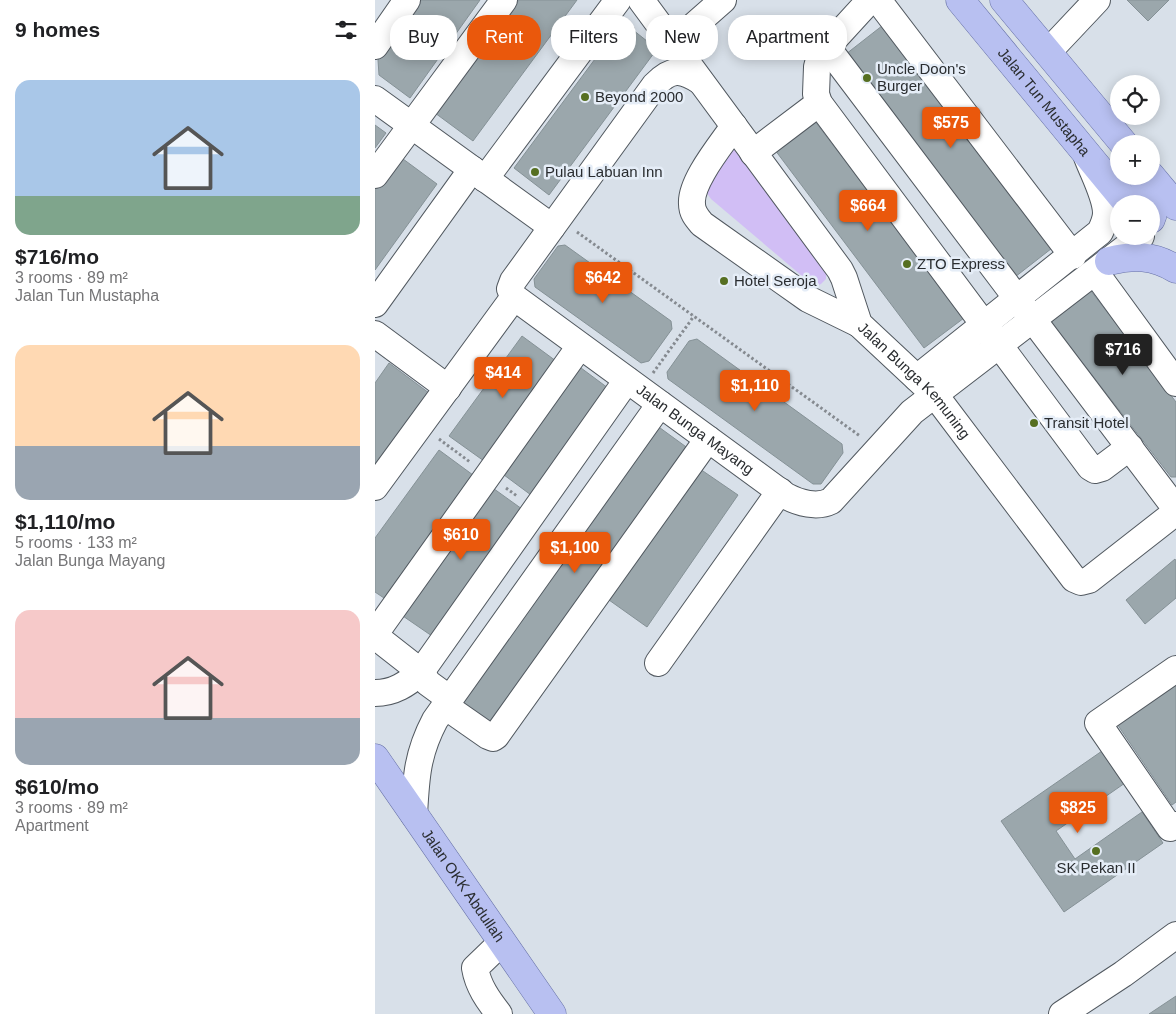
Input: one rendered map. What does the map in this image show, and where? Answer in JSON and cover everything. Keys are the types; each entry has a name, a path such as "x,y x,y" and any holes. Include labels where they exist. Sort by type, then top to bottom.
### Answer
{"main road":[{"name":"Jalan Tun Mustapha","path":"960,0 1121,195"},
{"path":"1004,0 1116,135"},
{"path":"1158,185 1176,206"},
{"path":"1160,243 1176,262"},
{"path":"1102,266 1129,256 1160,261 1176,269"},
{"name":"Jalan OKK Abdullah","path":"375,758 552,1014"}],"street":[{"path":"375,46 407,0"},
{"path":"375,175 504,0"},
{"path":"375,304 618,0"},
{"name":"Jalan Bunga Kemuning","path":"641,0 652,15"},
{"path":"706,15 723,0"},
{"path":"847,25 870,0"},
{"path":"878,0 1073,256"},
{"path":"1047,52 1097,0"},
{"name":"Jalan Bunga Kemuning","path":"685,60 840,270 859,324 926,387 1077,581 1085,582 1089,580 1176,511"},
{"path":"819,60 816,94 819,104 1093,469 1101,468 1129,447"},
{"path":"837,60 1176,511"},
{"path":"375,487 514,297 510,290 511,285 655,85 662,77 671,72 681,72 700,81"},
{"path":"375,99 479,174 555,223"},
{"path":"753,153 819,104"},
{"path":"734,126 697,181 691,204 695,215 702,224 807,299 859,324"},
{"path":"1025,309 1073,256 1101,232 1105,223 1105,205 1083,148"},
{"path":"1025,309 1102,266 1129,245"},
{"path":"1102,266 1176,383"},
{"name":"Jalan Bunga Mayang","path":"514,297 780,491 795,500 818,505 827,503 835,498 906,418 926,387 1025,309"},
{"path":"375,334 447,388"},
{"path":"580,346 375,635 421,672 428,683 488,736 493,738 496,736 708,439"},
{"path":"375,693 397,689 409,683 421,672 643,391"},
{"path":"414,815 418,760 425,738 643,391"},
{"path":"658,663 780,491"},
{"path":"1176,669 1098,723 1170,828 1176,825"},
{"path":"1062,1014 1123,974 1176,935"},
{"path":"496,1013 480,984 475,968 502,942"}],"path":[{"path":"555,223 694,316 878,449"},
{"path":"643,391 694,316"}],"shaded area":[{"path":"735,147 826,271 826,279 821,284 815,287 711,199 706,192 726,149"}],"building":[{"path":"421,0 480,0 469,15 467,15 467,18 457,32 457,15 410,15"},
{"path":"519,0 577,0 566,15 551,15 551,35 541,49 541,15 508,15"},
{"path":"1127,0 1169,0 1148,21"},
{"path":"887,22 1056,245 1015,277 847,53"},
{"path":"636,32 646,40 646,60 649,60 549,195 514,168 594,60 636,60"},
{"path":"390,43 390,60 437,60 410,98 379,75 378,60"},
{"path":"474,60 533,60 473,141 435,113"},
{"path":"811,116 964,318 924,348 772,146"},
{"path":"375,125 386,133 375,148"},
{"path":"399,156 437,184 375,270 375,188"},
{"path":"565,245 671,321 672,329 649,361 641,363 535,287 534,279 558,246"},
{"path":"1091,291 1176,402 1176,477 1171,477 1051,322"},
{"path":"522,336 556,361 484,461 449,436"},
{"path":"697,339 842,444 843,453 821,484 813,484 668,379 667,372 689,341"},
{"path":"389,363 429,393 375,468 375,383"},
{"path":"577,365 608,388 531,495 500,472"},
{"path":"656,425 689,449 493,724 460,701"},
{"path":"439,450 473,475 384,598 375,592 375,538"},
{"path":"700,469 738,495 647,627 609,600"},
{"path":"490,486 522,509 432,636 400,614"},
{"path":"1175,559 1176,598 1145,624 1126,600"},
{"path":"1176,675 1176,802 1172,805 1113,718"},
{"path":"1102,751 1125,783 1056,831 1075,859 1142,812 1163,843 1064,912 1001,821"},
{"path":"1176,996 1176,1014 1149,1014"}],"place":[{"name":"Uncle Doon's Burger","path":"867,78"},
{"name":"Beyond 2000","path":"585,97"},
{"name":"Pulau Labuan Inn","path":"535,172"},
{"name":"ZTO Express","path":"907,264"},
{"name":"Hotel Seroja","path":"724,281"},
{"name":"Transit Hotel","path":"1034,423"},
{"name":"SK Pekan II","path":"1096,851"}]}
